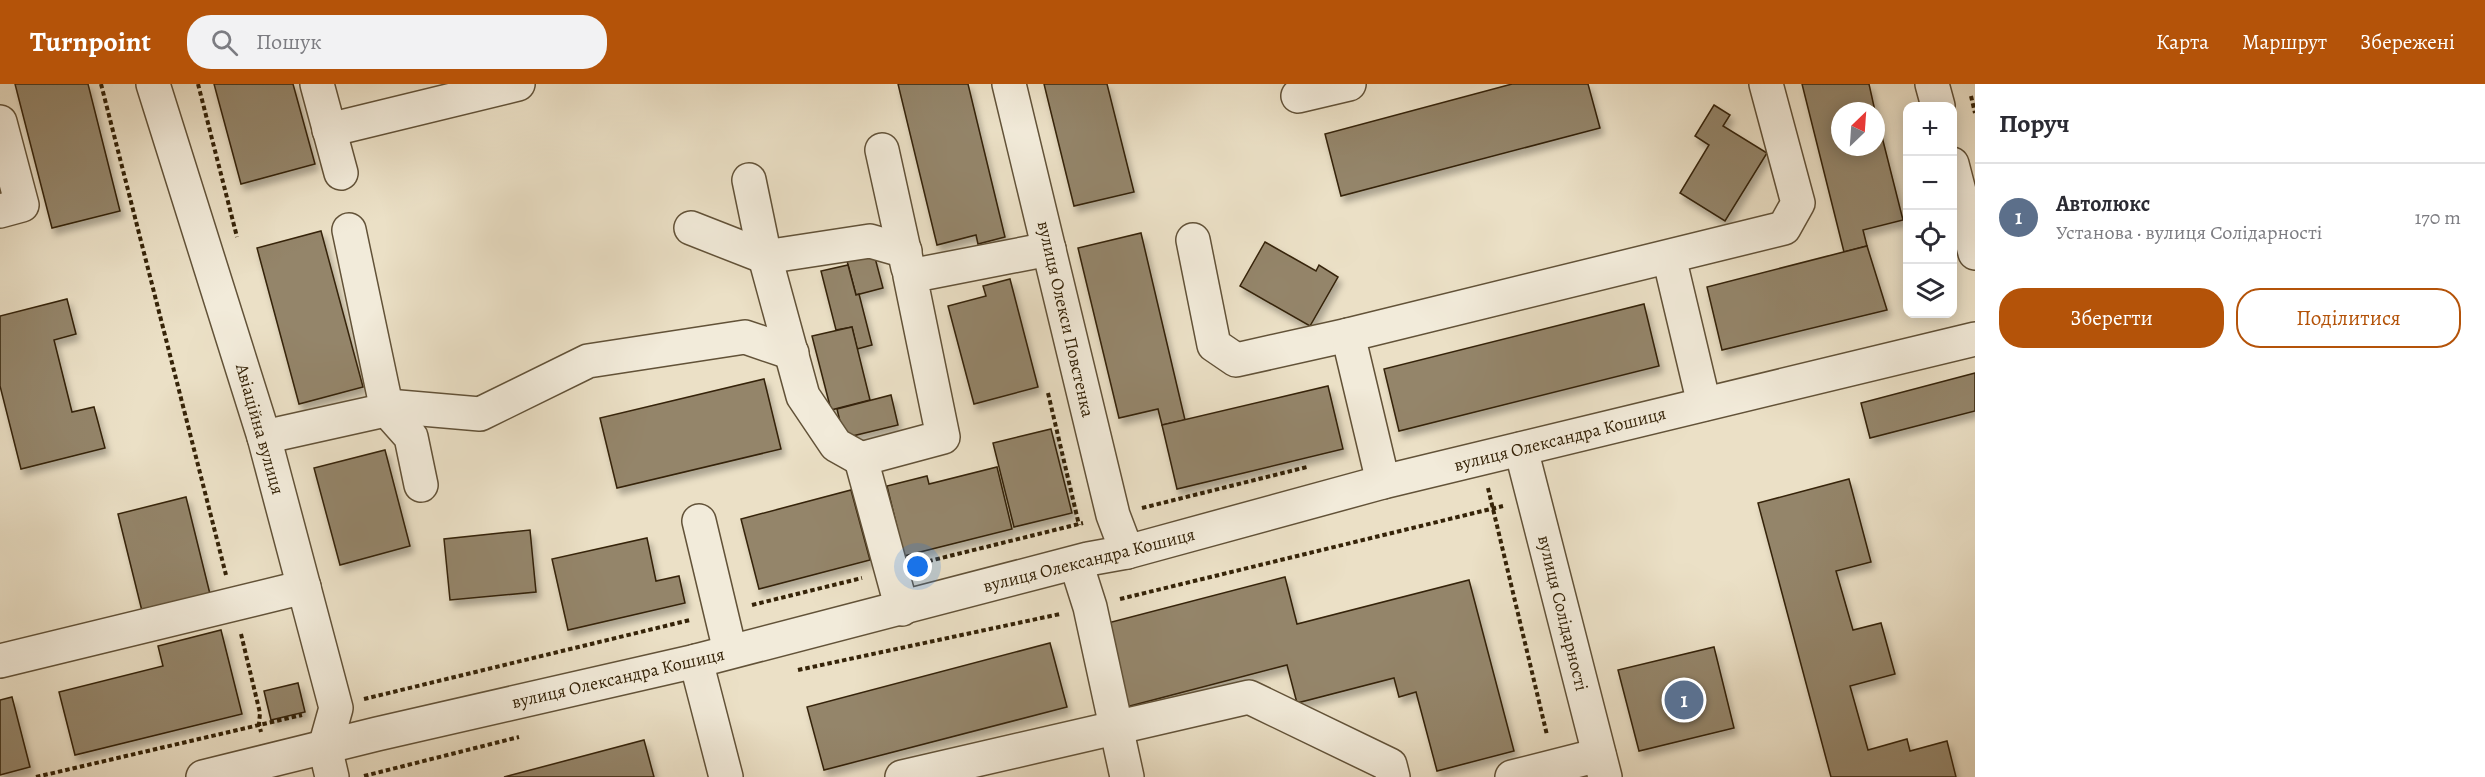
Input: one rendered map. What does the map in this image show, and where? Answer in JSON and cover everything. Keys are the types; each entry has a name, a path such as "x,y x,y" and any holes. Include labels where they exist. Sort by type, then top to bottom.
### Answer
{"street":[{"name":"Авіаційна вулиця","path":"153,84 264,437 336,708"},
{"path":"317,84 341,173"},
{"path":"329,130 518,84"},
{"name":"вулиця Олекси Повстенка","path":"1009,84 1113,515 1127,552"},
{"path":"1298,96 1349,84"},
{"path":"1193,240 1214,345 1236,360 1348,335 1784,228 1798,203 1766,84"},
{"path":"1932,84 1937,102"},
{"path":"0,122 22,205 0,211"},
{"path":"749,180 765,257 803,396 836,445 861,459 943,436 908,263 882,150"},
{"path":"1957,180 1975,253"},
{"path":"691,228 765,257 870,241 908,263 1049,249"},
{"path":"349,230 387,410 411,437 421,485"},
{"path":"1669,257 1704,404"},
{"path":"1348,335 1383,482"},
{"path":"264,437 399,407 480,414 588,361 745,337 792,353"},
{"name":"вулиця Олександра Кошиця","path":"203,777 269,761 329,762 730,651 1127,552 1383,482 1975,339"},
{"name":"вулиця Солідарності","path":"1521,449 1602,766"},
{"path":"861,459 902,609"},
{"path":"699,521 730,651"},
{"path":"1076,563 1090,607 1127,777"},
{"path":"0,661 304,586"},
{"path":"696,661 726,777"},
{"path":"902,777 970,770 1116,729 1250,697 1389,765 1393,777"},
{"path":"329,762 336,708"},
{"path":"1512,777 1555,766 1602,766"}],"path":[{"path":"101,84 233,603 260,712 259,724 269,761"},
{"path":"1480,459 1555,766"},
{"path":"36,777 336,708 1309,466"},
{"path":"797,670 1090,607 1533,498"},
{"path":"362,777 524,736"}],"building":[{"path":"15,84 88,84 120,211 52,228"},
{"path":"214,84 293,84 315,164 241,184"},
{"path":"898,84 968,84 1005,237 978,244 976,235 937,245"},
{"path":"1044,84 1107,84 1134,192 1074,206"},
{"path":"1512,84 1588,84 1600,128 1341,196 1325,134"},
{"path":"1802,84 1869,84 1873,102 1831,102 1831,156 1885,156 1885,149 1903,220 1863,230 1867,246 1844,252"},
{"path":"1714,105 1730,115 1723,126 1767,153 1725,221 1680,193 1709,145 1695,136"},
{"path":"321,231 363,387 299,404 257,248"},
{"path":"1141,233 1185,420 1162,425 1158,409 1119,418 1078,248"},
{"path":"1265,242 1316,271 1319,265 1338,277 1310,326 1240,286"},
{"path":"1867,246 1887,310 1722,350 1707,287"},
{"path":"874,254 883,288 856,295 847,261"},
{"path":"848,265 856,295 859,294 872,345 857,349 852,327 836,330 821,271"},
{"path":"1010,279 1038,387 974,404 948,306 986,296 983,286"},
{"path":"67,299 76,334 54,340 72,412 94,407 105,448 21,469 0,386 0,316"},
{"path":"1644,304 1659,366 1399,431 1384,369"},
{"path":"852,327 870,400 831,410 812,336"},
{"path":"1975,373 1975,411 1870,438 1861,403"},
{"path":"764,379 781,449 617,488 600,418"},
{"path":"1328,386 1343,449 1177,489 1162,425"},
{"path":"891,395 898,425 844,438 837,409"},
{"path":"1051,429 1072,513 1014,527 993,443"},
{"path":"385,450 410,546 340,565 314,468"},
{"path":"997,467 1012,529 904,556 887,486 927,476 929,484"},
{"path":"1849,479 1871,562 1836,571 1853,630 1881,623 1895,674 1850,686 1868,750 1907,739 1910,751 1947,741 1956,777 1831,777 1758,503"},
{"path":"851,490 870,560 759,589 741,519"},
{"path":"186,497 210,594 142,611 118,514"},
{"path":"530,530 536,592 450,600 444,539"},
{"path":"647,538 656,581 679,576 685,603 568,630 552,559"},
{"path":"1285,577 1297,624 1469,580 1514,751 1437,771 1416,692 1399,697 1394,678 1297,703 1287,665 1126,707 1104,624"},
{"path":"221,630 242,714 75,755 59,692 163,666 158,646"},
{"path":"1050,643 1067,707 824,770 807,707"},
{"path":"1714,647 1734,728 1639,751 1618,670"},
{"path":"298,683 305,712 271,720 264,691"},
{"path":"12,697 30,767 0,775 0,700"},
{"path":"644,740 654,777 504,777"}],"place":[{"name":"Автолюкс","path":"1684,700"}]}
